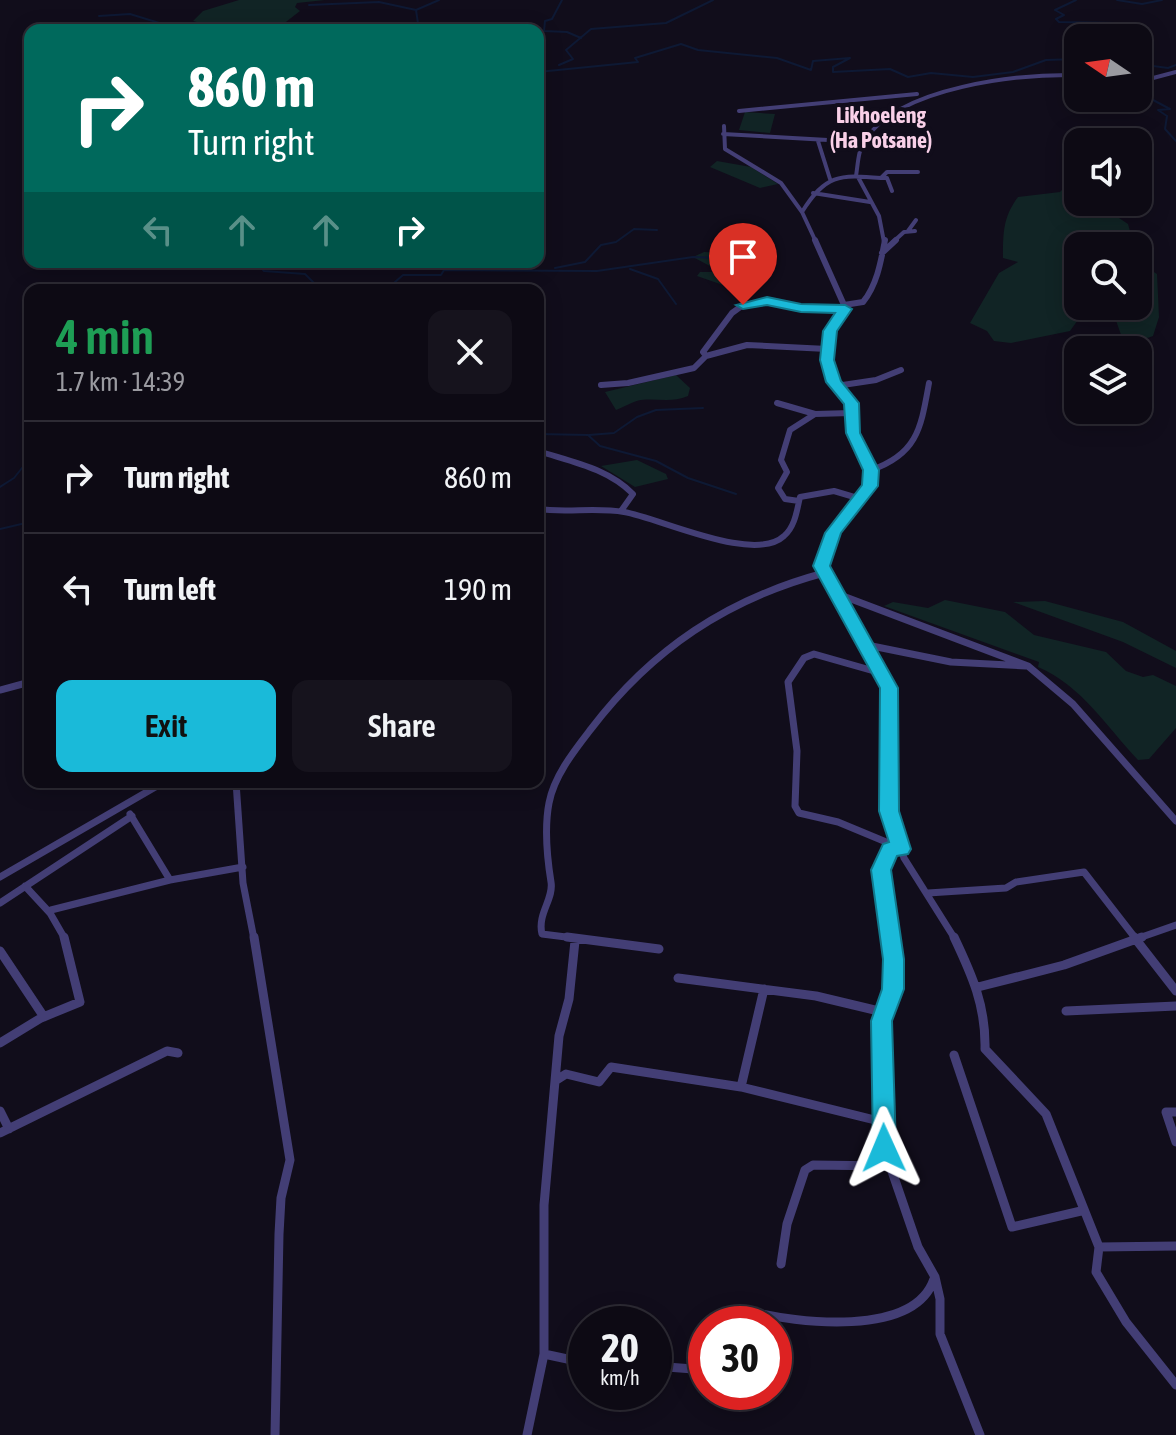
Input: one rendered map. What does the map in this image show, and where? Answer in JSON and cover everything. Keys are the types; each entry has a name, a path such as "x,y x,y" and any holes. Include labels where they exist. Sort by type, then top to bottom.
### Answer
{"street":[{"path":"1152,78 1176,72"},
{"path":"856,176 863,142 880,122 898,110 958,89 1026,76 1064,75"},
{"path":"739,111 917,94"},
{"path":"724,126 722,144 725,149 781,183 802,212 845,307"},
{"path":"723,134 863,142"},
{"path":"818,141 830,179"},
{"path":"881,178 887,172 918,172"},
{"path":"706,356 703,352 732,313 743,305 767,301 801,308 845,307 863,302 868,296 882,253 885,230 865,186 856,176"},
{"path":"802,212 819,185 830,179 856,176 887,178 892,191"},
{"path":"813,193 870,202"},
{"path":"882,253 916,220"},
{"path":"908,231 915,231"},
{"path":"845,307 830,331 827,349 836,386 851,403 853,433 871,470 870,486 833,533 824,553 824,573 839,592 841,606 867,645 889,688 886,752 889,811 897,849"},
{"path":"601,385 628,383 694,368 706,356 747,345 827,349"},
{"path":"836,386 876,380 901,370"},
{"path":"871,470 894,462 921,429 929,383"},
{"path":"777,403 815,414 851,413"},
{"path":"799,501 785,499 778,488 787,472 781,460 782,448 790,430 815,414"},
{"path":"544,453 583,464 628,487 633,494 621,511"},
{"path":"544,510 621,511 709,538 764,543 780,539 795,521 800,497 818,491 834,491 861,499"},
{"path":"659,949 547,937 540,926 552,883 549,879 548,826 551,795 602,710 639,670 699,623 766,590 824,573"},
{"path":"839,592 1028,666 1073,704 1176,821"},
{"path":"867,645 939,661 1028,666"},
{"path":"881,673 814,654 804,658 794,669 788,682 797,751 795,806 799,813 838,822 891,844 928,893 978,987 986,1020 985,1049 1046,1114 1081,1211 1099,1247 1096,1272 1126,1322 1176,1385"},
{"path":"0,690 24,684"},
{"path":"0,877 154,788"},
{"path":"236,788 243,867 290,1160 281,1210 275,1435"},
{"path":"125,805 170,880"},
{"path":"0,903 132,816"},
{"path":"897,849 890,849 881,870 894,959 893,989 883,1012 883,1122 890,1166 918,1247 935,1277 940,1299 940,1334 980,1435"},
{"path":"51,910 170,880 243,867"},
{"path":"928,893 1006,888 1016,882 1084,872 1176,991"},
{"path":"0,1043 44,1017 80,1002 63,929 51,910 25,886"},
{"path":"978,987 1064,965 1176,925"},
{"path":"527,1435 544,1354 544,1205 555,1081 575,941"},
{"path":"0,951 44,1017"},
{"path":"678,978 752,990 764,989 883,1012"},
{"path":"741,1087 764,989"},
{"path":"1066,1011 1176,1006"},
{"path":"0,1111 4,1131 167,1051 178,1053"},
{"path":"954,1055 1012,1227 1081,1211"},
{"path":"555,1081 566,1074 599,1082 611,1067 741,1087 883,1122"},
{"path":"1176,1112 1166,1112 1176,1142"},
{"path":"781,1264 787,1224 805,1170 813,1165 890,1166"},
{"path":"1099,1247 1176,1246"},
{"path":"792,1321 853,1319 913,1307 925,1298 935,1277"},
{"path":"544,1354 568,1359"}],"green space":[{"path":"239,0 325,0 297,3 295,7 300,11 283,24 204,24 193,21 203,11"},
{"path":"745,112 775,114 770,133 739,130"},
{"path":"717,161 751,167 778,184 760,188 710,167"},
{"path":"1064,188 1064,216 1116,216 1128,224 1130,232 1064,232 1064,320 1078,320 1070,331 1011,343 994,341 987,331 970,323 999,273 1018,262 1003,258 1009,211 1018,197 1060,192"},
{"path":"725,232 730,232 741,249 761,260 760,283 743,292 697,276 700,272 721,272 693,257 704,252 733,253"},
{"path":"1152,271 1157,274 1159,317 1153,336 1121,336 1116,320 1152,320"},
{"path":"676,375 690,388 688,396 670,400 641,400 616,410 605,392"},
{"path":"637,460 666,474 668,479 635,487 601,466"},
{"path":"945,600 1005,612 1034,635 1106,652 1126,671 1143,677 1153,675 1176,686 1176,728 1149,759 1138,760 1081,696 1038,667 1039,662 884,606 893,602 928,608"},
{"path":"1045,601 1123,622 1176,651 1176,668 1123,642 1013,602"}],"waterway":[{"path":"416,10 439,0"},
{"path":"562,0 552,19 545,21 544,31 567,32 581,38"},
{"path":"581,38 591,29 666,23 713,0"},
{"path":"1076,0 1055,10 1064,15 1056,19 1059,22 1116,24"},
{"path":"1117,0 1142,4 1162,0"},
{"path":"309,5 379,2 416,10"},
{"path":"416,10 418,24"},
{"path":"99,16 130,14 162,24"},
{"path":"559,65 573,59 566,50 581,38"},
{"path":"544,71 638,62 635,58 681,44 698,50 777,58 811,70 813,61 850,58 833,67 833,72 890,69 908,77 931,73 973,77 1013,72 1046,60 1064,59"},
{"path":"1152,66 1168,68 1176,65"},
{"path":"1152,99 1170,109 1158,110 1167,116 1165,129 1176,141"},
{"path":"555,268 585,262 601,245 616,242 634,229 657,230"},
{"path":"393,284 403,275 441,275 444,270 597,271 693,257 720,258"},
{"path":"261,268 264,271 305,274 315,284"},
{"path":"630,269 658,279 676,304"},
{"path":"589,435 614,433 637,417 656,410 703,408"},
{"path":"544,434 588,435 600,446 656,461 688,478 736,494"},
{"path":"0,487 14,478 24,466"},
{"path":"0,529 24,523"}],"district":[{"name":"Likhoeleng (Ha Potsane)","path":"881,128"}],"route":[{"path":"743,305 767,301 790,307 845,309 830,331 827,360 834,382 851,403 853,433 871,470 870,486 833,533 821,566 839,592 841,606 872,653 889,688 890,721 886,752 889,811 901,849 890,849 881,870 894,959 893,989 881,1021 885,1088 884,1148"}]}
